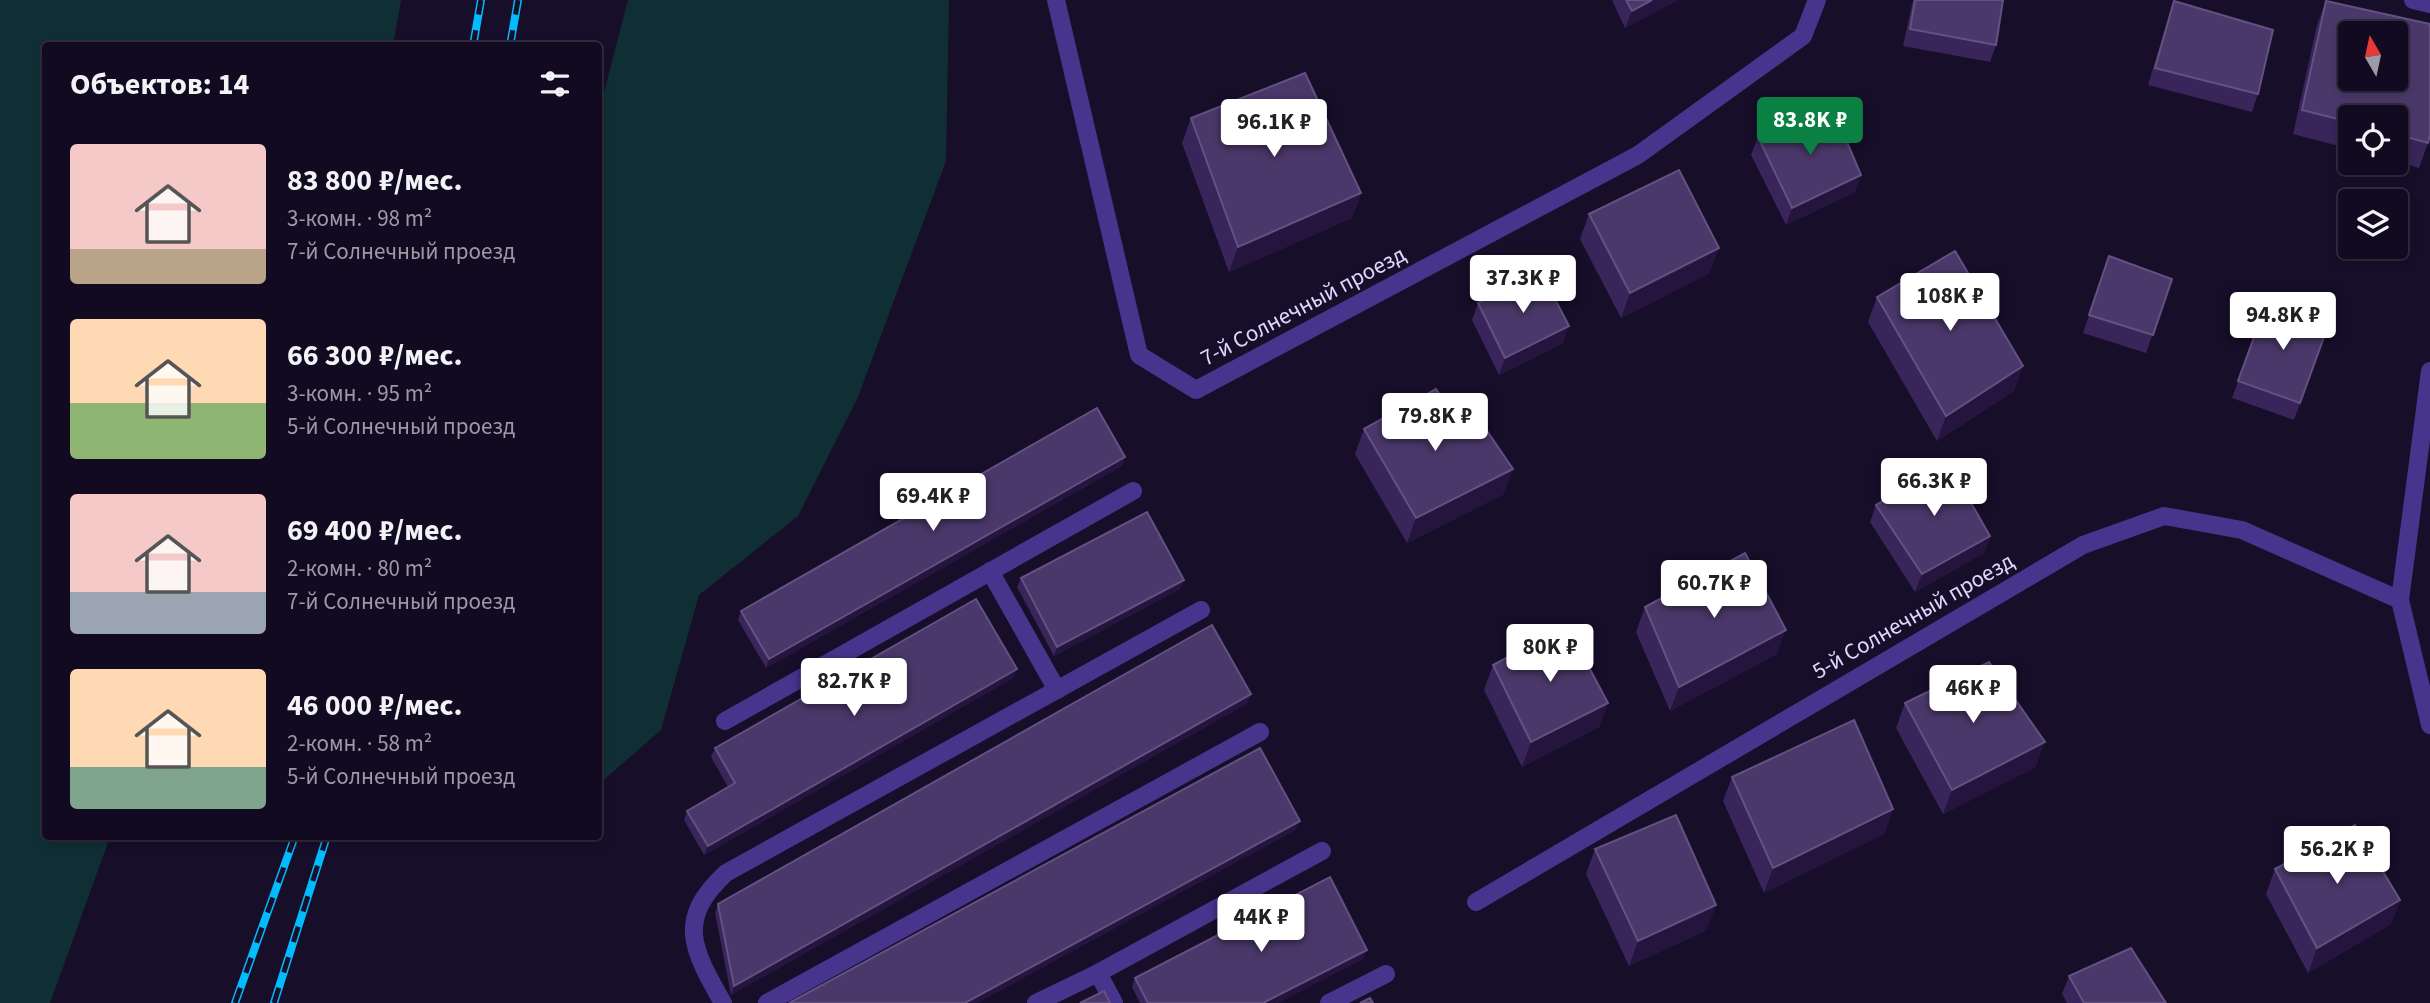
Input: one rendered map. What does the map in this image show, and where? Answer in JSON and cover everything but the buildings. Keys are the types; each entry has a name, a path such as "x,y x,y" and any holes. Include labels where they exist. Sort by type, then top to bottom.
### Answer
{"street":[{"name":"7-й Солнечный проезд","path":"1056,0 1139,355 1196,390 1638,155 1803,36 1817,0"},
{"path":"2413,0 2430,4"},
{"path":"2430,371 2400,600 2430,725"},
{"path":"725,721 1133,491"},
{"name":"5-й Солнечный проезд","path":"1476,902 2083,545 2164,516 2242,530 2400,600"},
{"path":"990,572 1057,690"},
{"path":"723,1003 696,956 693,937 695,915 706,891 749,858 1201,610"},
{"path":"767,1003 1260,732"},
{"path":"1036,1003 1098,973 1322,852"},
{"path":"1098,973 1114,1003"},
{"path":"1329,1003 1386,974"}],"green space":[{"path":"0,0 401,0 394,42 42,42 42,840 109,840 50,1003 0,1003"},
{"path":"628,0 949,0 946,161 858,397 798,516 699,595 661,730 602,781 602,100"}],"railway":[{"path":"474,42 481,0"},
{"path":"511,42 518,0"},
{"path":"235,1003 294,840"},
{"path":"274,1003 326,840"}]}
